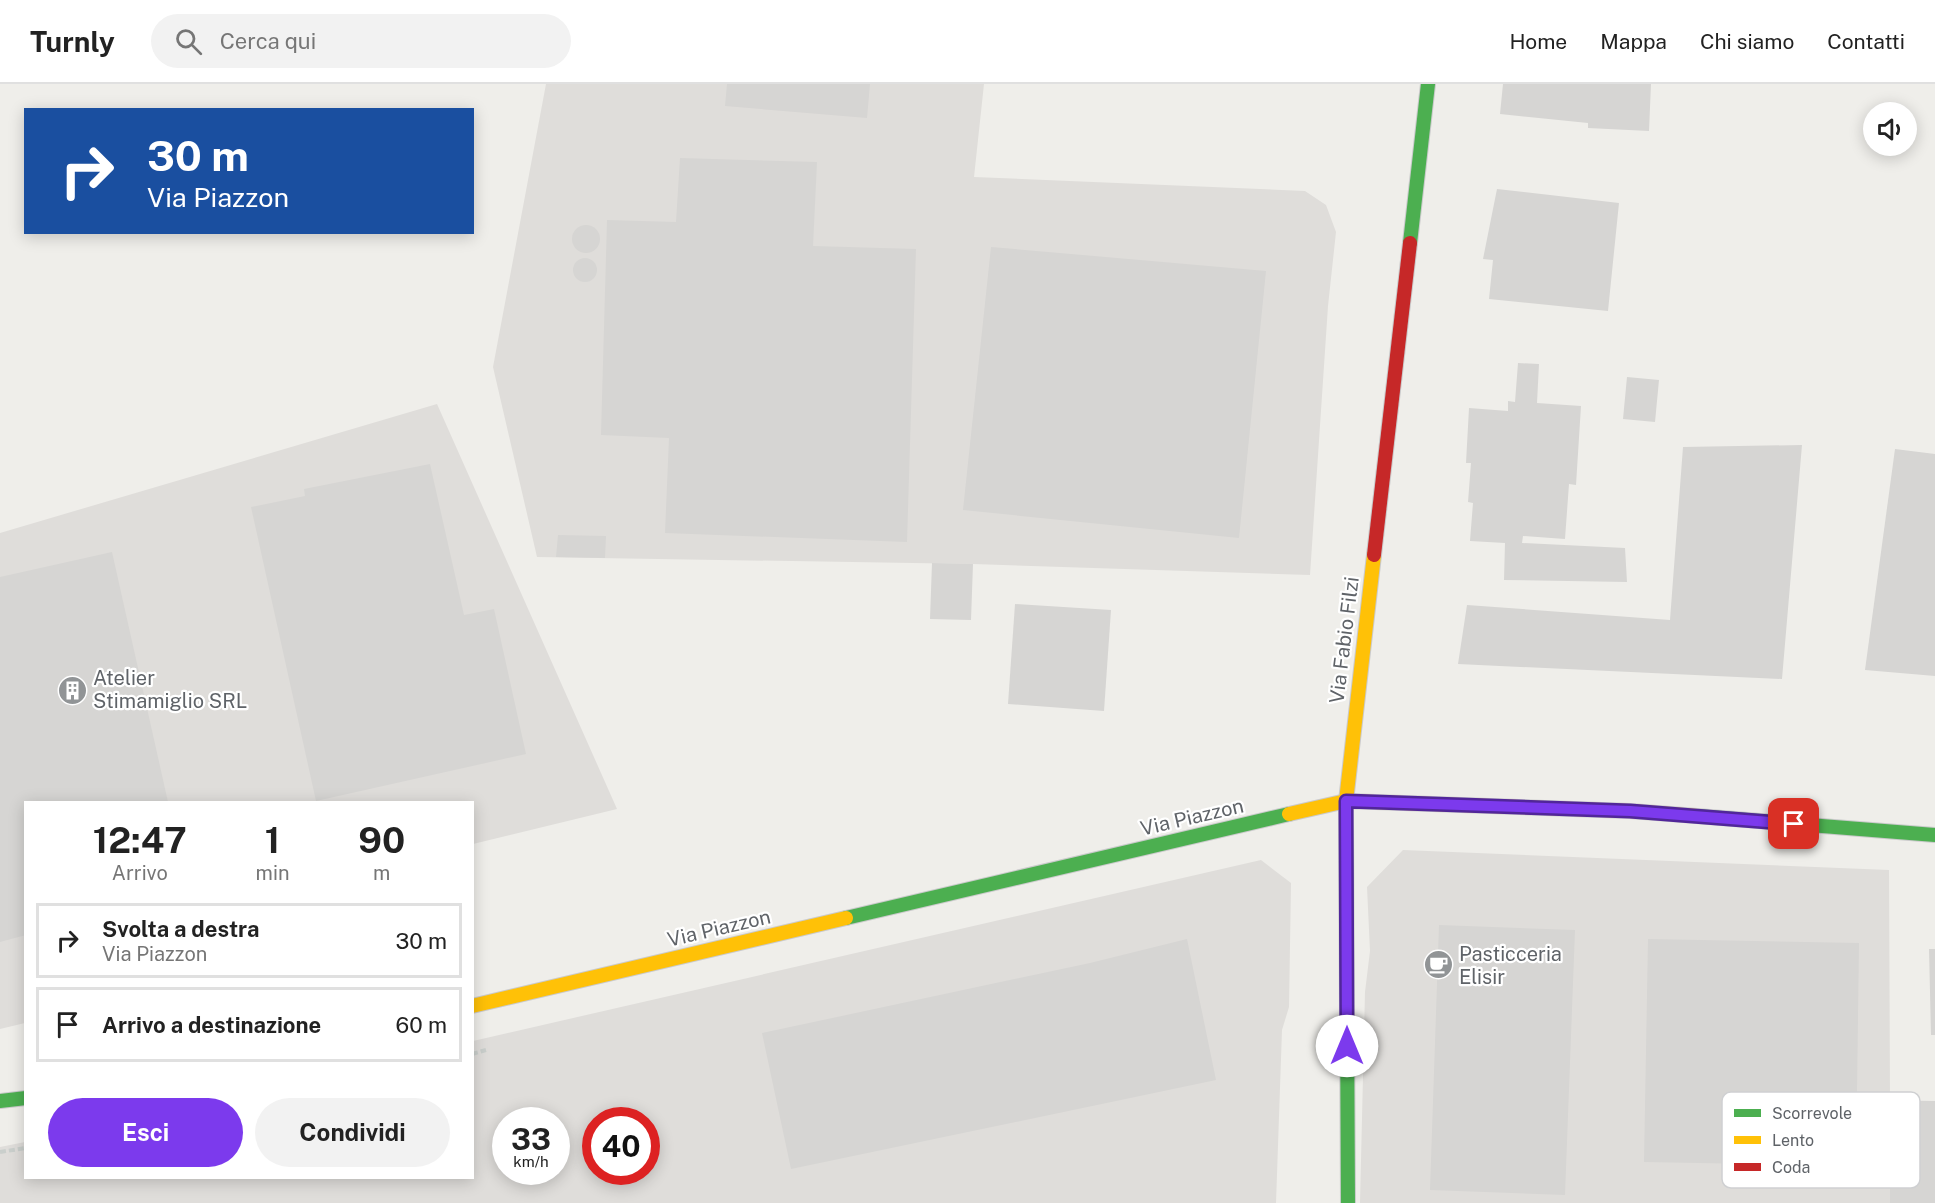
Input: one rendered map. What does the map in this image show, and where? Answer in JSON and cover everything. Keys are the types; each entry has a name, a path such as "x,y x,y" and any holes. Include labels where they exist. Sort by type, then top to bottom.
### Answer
{"street":[{"name":"Via Fabio Filzi","path":"1348,1203 1346,801 1428,84"},
{"name":"Via Piazzon","path":"474,1006 1346,801 1630,811 1935,835"},
{"path":"0,1101 24,1098"}],"path":[{"path":"0,1152 24,1148"}],"shaded area":[{"path":"546,84 984,84 974,177 1305,191 1326,205 1336,232 1328,306 1310,575 973,564 537,557 493,367"},
{"path":"437,404 617,809 474,844 474,801 24,801 24,1023 0,1029 0,533"},
{"path":"1403,850 1889,870 1890,1092 1722,1092 1722,1188 1920,1188 1920,1101 1935,1101 1935,1203 1360,1203 1365,992 1370,951 1367,887"},
{"path":"1261,860 1291,883 1289,1007 1282,1030 1276,1203 0,1203 0,1147 24,1142 24,1179 474,1179 474,1041"}],"building":[{"path":"727,84 870,84 867,118 725,106"},
{"path":"1503,84 1651,84 1649,131 1588,128 1588,123 1500,114"},
{"path":"680,158 817,162 813,246 916,249 907,542 665,533 669,438 601,435 607,220 676,222"},
{"path":"1497,189 1619,203 1608,311 1489,299 1493,260 1483,259"},
{"path":"586,225 596,229 600,239 596,249 586,253 576,249 572,239 576,229"},
{"path":"991,247 1266,271 1239,538 963,510"},
{"path":"585,258 594,261 597,270 594,279 585,282 576,279 573,270 576,261"},
{"path":"1518,363 1539,364 1537,403 1581,406 1576,485 1569,484 1565,539 1523,536 1522,543 1625,548 1627,582 1504,580 1505,543 1470,541 1473,503 1468,502 1471,463 1466,463 1469,408 1508,411 1508,401 1515,402"},
{"path":"1627,377 1659,380 1655,422 1623,419"},
{"path":"1802,445 1782,679 1458,664 1467,605 1670,620 1683,447"},
{"path":"1895,449 1935,454 1935,676 1865,670"},
{"path":"430,464 464,615 494,609 526,754 316,801 251,507 305,496 304,489"},
{"path":"558,535 606,536 605,558 556,557"},
{"name":"Atelier Stimamiglio SRL","path":"112,552 168,801 24,801 24,936 0,942 0,577"},
{"path":"932,563 973,564 971,620 930,619"},
{"path":"1015,604 1111,610 1104,711 1008,704"},
{"path":"1439,925 1575,930 1565,1195 1430,1190"},
{"path":"1187,939 1216,1080 791,1169 762,1033 1090,963"},
{"path":"1648,939 1859,943 1857,1092 1722,1092 1722,1163 1644,1162"},
{"path":"1929,949 1935,949 1935,1035 1931,1035"},
{"path":"1920,1101 1935,1101 1935,1203 1890,1203 1890,1188 1920,1188"}],"traffic: fast":[{"path":"1410,243 1428,84"},
{"path":"846,918 1289,814"},
{"path":"1697,816 1935,835"},
{"path":"1346,823 1348,1203"},
{"path":"0,1101 24,1098"}],"traffic: slow":[{"path":"1346,823 1346,801 1374,555"},
{"path":"1289,814 1346,801 1630,811 1697,816"},
{"path":"474,1006 846,918"}],"traffic: jam":[{"path":"1374,555 1410,243"}],"place":[{"name":"Atelier Stimamiglio SRL","path":"72,690"},
{"name":"Pasticceria Elisir","path":"1438,965"}],"route":[{"path":"1347,1046 1346,801 1630,811 1794,824"}]}
